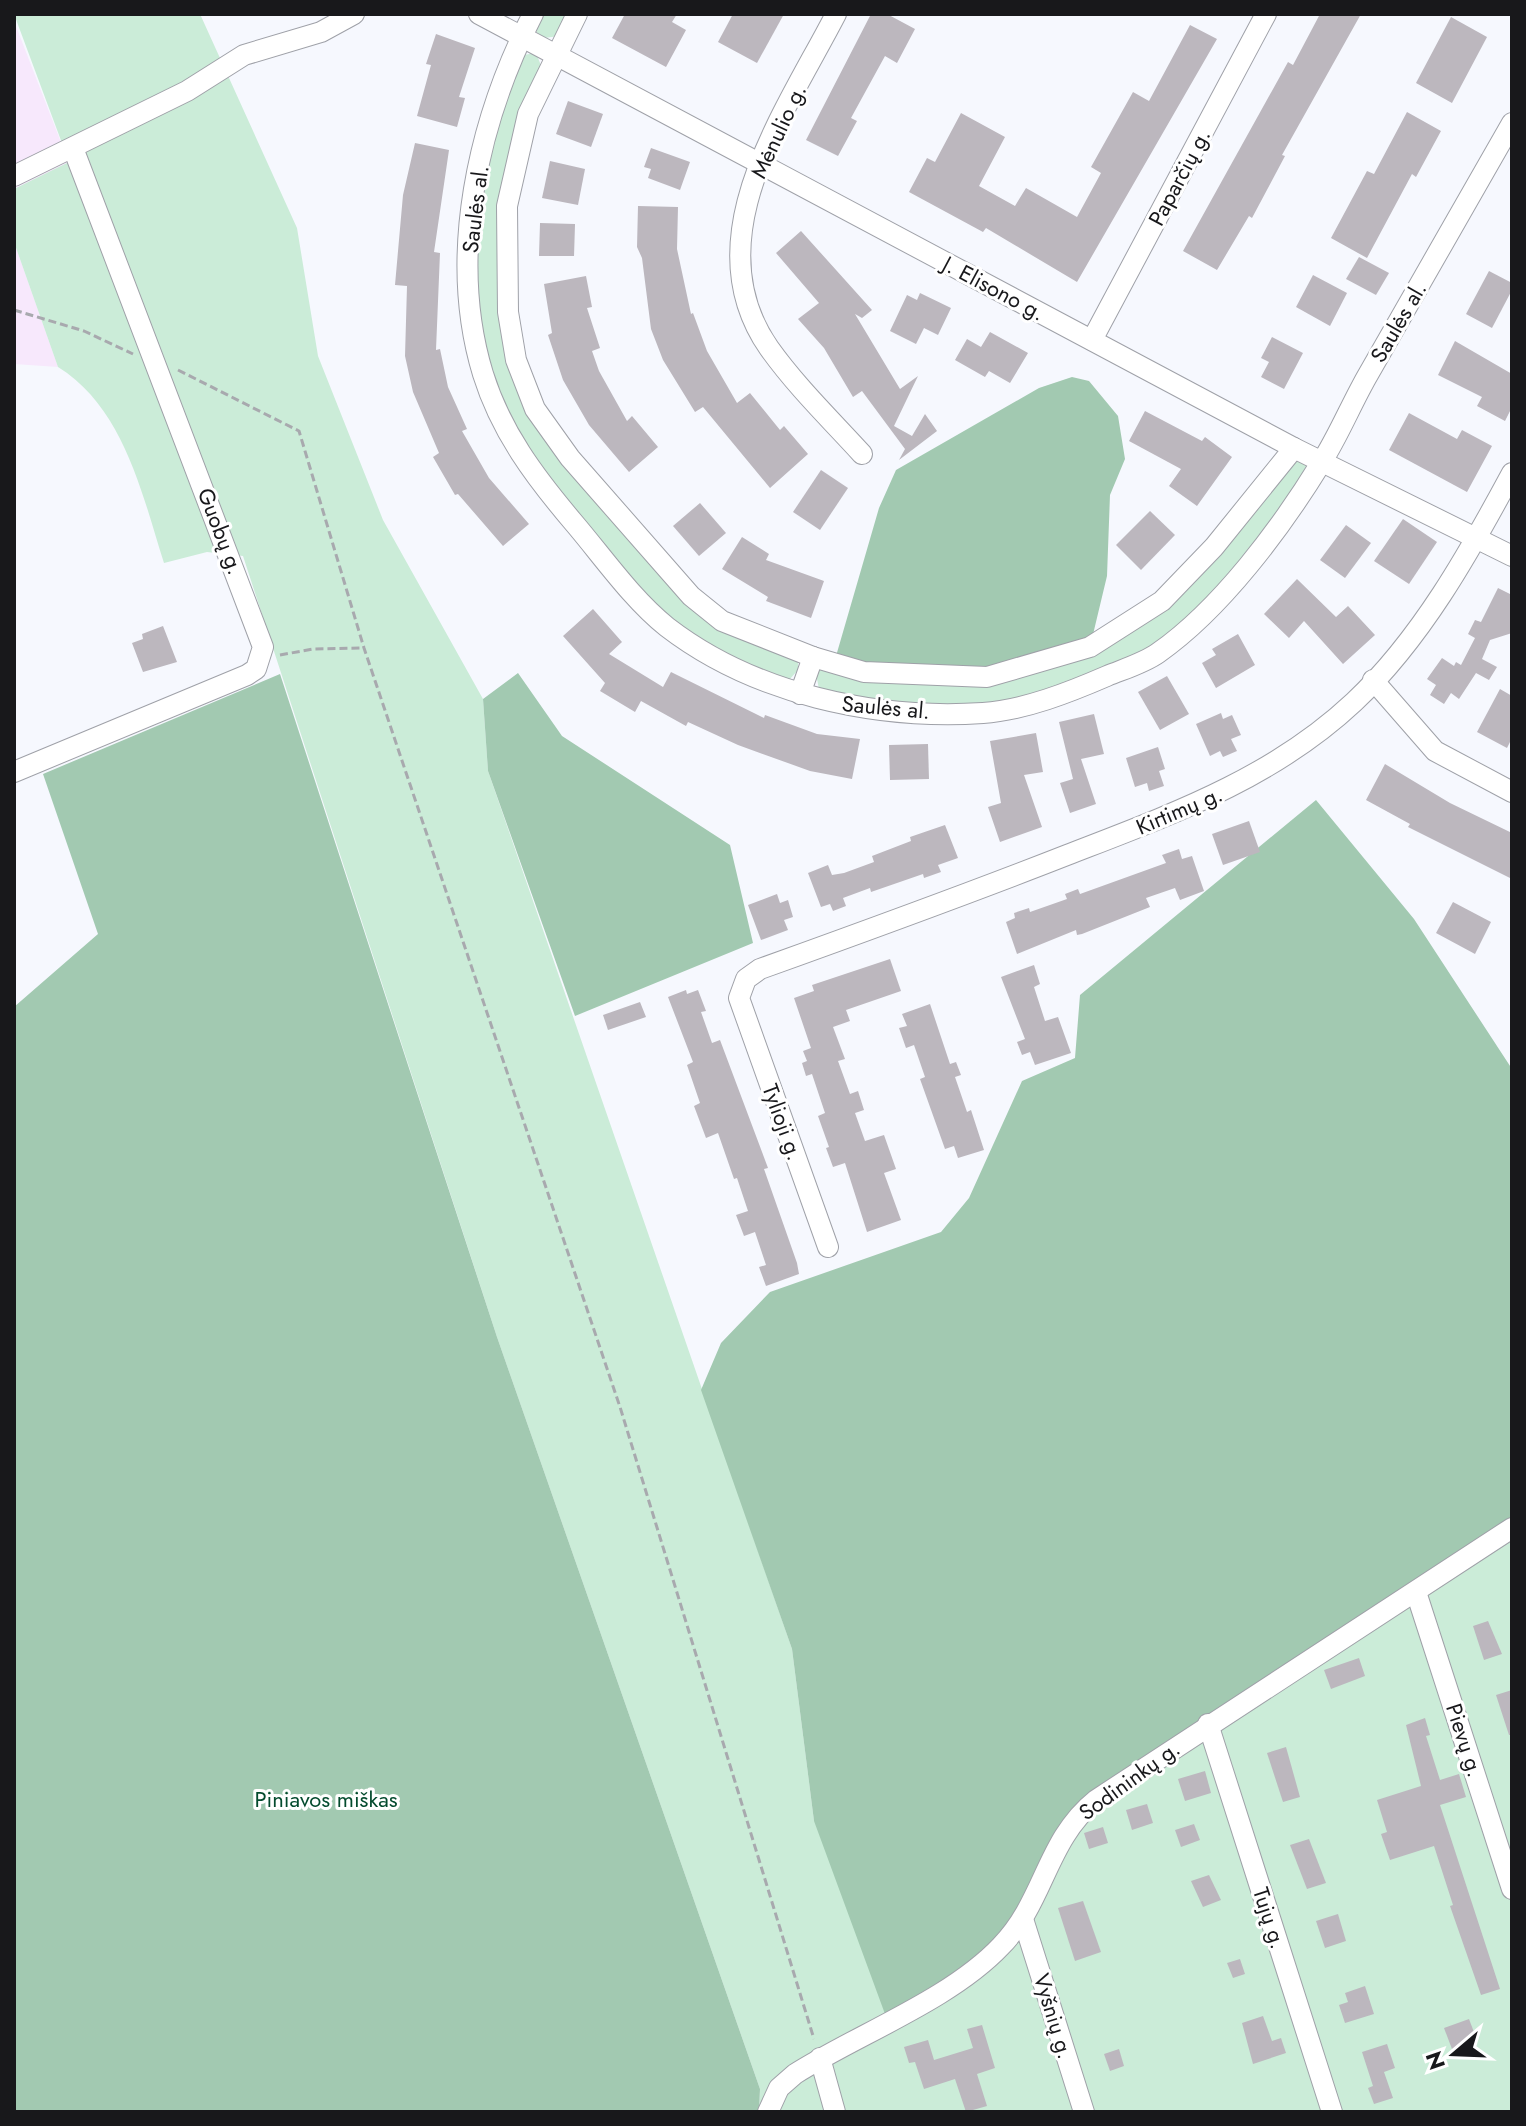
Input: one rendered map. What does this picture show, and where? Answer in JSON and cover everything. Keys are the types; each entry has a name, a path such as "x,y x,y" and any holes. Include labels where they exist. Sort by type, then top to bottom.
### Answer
{"street":[{"path":"14,176 187,91 244,55 309,36 354,14"},
{"name":"J. Elisono g.","path":"479,14 1294,448 1512,556"},
{"name":"Saulės al.","path":"533,14 521,37 488,125 474,187 468,252 470,307 476,344 500,421 532,473 664,625 713,658 800,694 890,711 986,713 1067,693 1156,655 1201,616 1265,544 1322,462 1512,123"},
{"name":"Saulės al.","path":"577,14 528,114 507,206 508,312 516,360 535,409 570,458 691,596 722,621 813,657 864,672 987,677 1090,647 1162,601 1214,547 1294,448"},
{"name":"Mėnulio g.","path":"836,14 759,163 738,254 748,306 768,347 862,454"},
{"name":"Paparčių g.","path":"1092,340 1266,14"},
{"name":"Guobų g.","path":"73,148 261,633 262,659"},
{"name":"Kirtimų g.","path":"739,998 746,979 760,969 939,905 1208,800 1281,761 1354,702 1403,648 1477,538 1512,473"},
{"path":"800,694 813,657"},
{"path":"14,772 247,675 262,659"},
{"path":"1373,680 1435,751 1512,792"},
{"name":"Tylioji g.","path":"739,998 828,1247"},
{"name":"Sodininkų g.","path":"768,2112 779,2088 820,2058 972,1971 1001,1947 1023,1919 1066,1830 1079,1814 1208,1724 1512,1528"},
{"name":"Pievų g.","path":"1416,1592 1512,1889"},
{"name":"Tujų g.","path":"1208,1724 1332,2112"},
{"name":"Vyšnių g.","path":"1023,1919 1084,2112"},
{"path":"820,2058 835,2112"}],"path":[{"path":"14,310 84,331 127,353 152,357 299,431 364,648 620,1407 820,2058"},
{"path":"262,659 313,649 364,648"}],"shaded area":[{"path":"14,21 69,163 14,189"},
{"path":"14,242 58,367 14,364"}],"green space":[{"path":"14,14 200,14 297,228 318,356 383,520 483,699 488,771 792,1649 814,1821 1072,1809 1088,1794 1512,1518 1512,2112 759,2112 760,2089 497,1337 243,556 207,552 164,563 138,481 115,429 81,384 58,367 14,242 14,189 69,162"},
{"path":"539,14 571,14 560,36 544,38 535,29"},
{"path":"536,53 542,68 520,115 512,363 690,605 798,661 798,670 789,680 714,650 668,621 540,470 487,374 474,255 488,151 523,55"},
{"path":"1072,377 1089,381 1118,416 1125,459 1110,495 1107,576 1090,647 987,677 834,663 879,508 896,470 1039,388"},
{"path":"1297,457 1312,463 1242,559 1205,601 1164,636 1120,665 1070,687 1014,701 951,706 890,706 819,689 816,674 823,667 986,680 1166,603"},
{"path":"518,673 562,736 730,845 753,943 575,1016 488,771 483,699"},
{"name":"Piniavos miškas","path":"280,674 497,1337 760,2089 759,2112 14,2112 14,1007 98,934 43,774"},
{"path":"1316,800 1414,919 1512,1069 1512,1518 1088,1794 1072,1809 1005,1929 969,1967 885,2014 814,1821 792,1649 701,1390 721,1343 770,1292 941,1232 969,1198 1022,1081 1075,1058 1080,995"}],"building":[{"path":"625,14 677,14 672,22 686,30 666,67 612,38"},
{"path":"733,14 784,14 757,63 718,42"},
{"path":"871,14 887,14 915,29 897,63 885,56 851,118 857,121 838,156 806,140"},
{"path":"1320,14 1361,14 1282,155 1285,156 1252,218 1249,216 1217,270 1183,251 1288,62 1293,65"},
{"path":"1451,17 1487,37 1452,103 1416,83"},
{"path":"1190,25 1217,39 1077,282 986,228 983,232 909,192 927,158 935,162 961,113 1005,137 979,186 1015,206 1026,188 1077,217 1101,173 1091,167 1133,92 1149,101"},
{"path":"436,34 475,48 459,97 465,98 457,127 417,116 431,65 426,64"},
{"path":"568,101 603,114 591,147 556,134"},
{"path":"1407,112 1441,131 1416,177 1412,174 1367,258 1331,238 1367,171 1374,174"},
{"path":"415,143 449,150 434,252 440,253 436,350 440,349 448,387 467,429 462,431 489,478 529,524 503,546 458,494 455,495 433,457 439,453 413,392 405,356 407,286 395,285 403,195"},
{"path":"651,148 690,162 680,190 648,178 651,169 644,167"},
{"path":"550,161 585,169 578,205 542,198"},
{"path":"638,206 678,207 677,249 691,314 707,351 737,403 750,393 780,430 784,426 808,454 770,488 703,407 695,412 663,360 651,329 642,258 637,247"},
{"path":"540,223 575,224 574,256 539,256"},
{"path":"801,231 872,310 862,318 855,314 900,389 918,376 894,426 912,436 925,414 937,431 899,460 905,449 862,391 853,397 824,348 798,319 819,303 776,253"},
{"path":"1359,257 1389,273 1376,295 1346,279"},
{"path":"1489,271 1512,283 1512,290 1492,328 1466,314"},
{"path":"1313,275 1347,293 1330,326 1296,307"},
{"path":"586,276 592,307 587,308 600,348 592,351 599,371 627,421 632,416 658,447 629,472 589,425 563,380 548,335 552,333 544,284"},
{"path":"920,293 951,308 938,335 924,328 916,344 890,331 907,295 917,300"},
{"path":"990,332 1028,353 1010,383 989,371 985,377 955,360 967,339 981,347"},
{"path":"1272,337 1303,353 1284,389 1261,377 1269,362 1261,358"},
{"path":"1455,341 1512,374 1512,407 1505,421 1477,406 1482,397 1438,375"},
{"path":"1145,411 1202,441 1205,437 1232,457 1197,506 1169,486 1181,469 1129,441"},
{"path":"1409,413 1457,439 1462,430 1492,446 1467,492 1389,450"},
{"path":"821,470 848,488 820,530 793,512"},
{"path":"700,503 726,533 699,556 673,526"},
{"path":"1150,511 1175,535 1141,570 1116,545"},
{"path":"1403,519 1437,542 1409,584 1374,561"},
{"path":"1346,525 1371,543 1345,578 1320,560"},
{"path":"742,537 769,554 766,560 824,581 811,618 766,601 768,597 722,569"},
{"path":"1297,579 1336,617 1348,606 1375,635 1343,664 1304,621 1289,638 1264,614"},
{"path":"1498,588 1512,595 1512,633 1490,640 1482,659 1497,667 1489,680 1476,673 1459,699 1451,693 1444,704 1430,695 1436,685 1427,679 1442,658 1454,666 1456,662 1461,665 1475,638 1468,634 1475,620 1481,622"},
{"path":"593,609 622,642 609,654 663,687 671,672 764,718 765,715 817,734 860,739 852,779 810,771 738,745 688,722 686,726 641,701 635,712 600,691 605,683 563,636"},
{"path":"163,626 177,662 143,672 132,643 143,639 142,634"},
{"path":"1238,634 1255,665 1216,688 1202,663 1216,655 1212,649"},
{"path":"1167,676 1189,714 1160,730 1138,692"},
{"path":"1500,689 1512,696 1512,738 1507,748 1477,732"},
{"path":"1221,713 1223,719 1232,715 1241,735 1231,739 1237,751 1223,757 1220,751 1210,756 1196,724"},
{"path":"1094,714 1104,754 1081,759 1096,804 1070,813 1060,783 1073,779 1059,722"},
{"path":"1036,733 1043,772 1024,775 1042,827 1000,842 988,807 1001,803 990,741"},
{"path":"928,744 929,779 890,780 889,745"},
{"path":"1158,747 1165,769 1159,771 1164,786 1149,791 1147,783 1135,787 1126,758"},
{"path":"1385,764 1450,803 1512,833 1512,879 1408,827 1410,824 1366,800"},
{"path":"1249,821 1260,852 1223,865 1212,834"},
{"path":"945,825 958,858 938,865 941,872 924,878 923,874 871,892 870,888 843,898 846,906 833,911 830,904 821,907 808,873 828,865 832,875 844,873 874,862 872,856 911,841 910,837"},
{"path":"1179,849 1182,859 1192,856 1204,891 1180,900 1175,888 1146,898 1150,907 1082,934 1077,935 1076,930 1017,954 1006,922 1015,918 1014,913 1029,908 1030,912 1067,899 1065,894 1078,889 1080,894 1166,863 1162,855"},
{"path":"777,894 780,903 788,900 793,917 784,920 788,930 761,940 748,905"},
{"path":"1453,902 1491,922 1475,954 1436,933"},
{"path":"890,959 901,991 846,1010 850,1021 833,1027 845,1059 838,1061 850,1094 858,1091 864,1110 855,1113 865,1141 884,1135 896,1169 884,1173 901,1220 867,1232 845,1163 833,1167 826,1148 829,1147 818,1116 825,1113 812,1074 806,1076 802,1063 807,1061 803,1051 811,1048 794,998 814,991 812,985"},
{"path":"1034,965 1040,984 1034,987 1045,1021 1058,1017 1071,1053 1035,1065 1030,1052 1022,1055 1017,1042 1025,1039 1001,977"},
{"path":"686,990 687,994 698,990 706,1011 701,1012 712,1043 720,1040 768,1168 764,1169 797,1263 799,1274 766,1286 759,1267 766,1265 755,1232 744,1236 736,1215 748,1211 737,1178 734,1179 718,1133 706,1138 694,1106 700,1103 687,1065 693,1062 668,997"},
{"path":"640,1002 646,1017 608,1030 603,1015"},
{"path":"930,1004 950,1064 956,1062 961,1075 955,1077 967,1112 971,1110 984,1150 958,1158 954,1146 945,1149 920,1079 925,1077 914,1045 906,1048 899,1028 907,1026 902,1014"},
{"path":"1488,1621 1502,1654 1484,1660 1473,1626"},
{"path":"1359,1658 1365,1676 1331,1689 1324,1670"},
{"path":"1512,1690 1512,1735 1509,1735 1496,1695"},
{"path":"1425,1718 1430,1735 1426,1736 1440,1780 1459,1774 1466,1797 1440,1805 1500,1989 1481,1995 1450,1906 1453,1905 1434,1846 1390,1860 1381,1834 1387,1832 1377,1800 1421,1786 1406,1725"},
{"path":"1286,1747 1300,1797 1283,1802 1267,1753"},
{"path":"1205,1771 1211,1793 1185,1801 1178,1779"},
{"path":"1147,1804 1153,1823 1132,1830 1126,1810"},
{"path":"1194,1824 1200,1840 1181,1847 1175,1830"},
{"path":"1103,1827 1108,1843 1089,1849 1084,1833"},
{"path":"1309,1839 1326,1883 1307,1889 1290,1845"},
{"path":"1209,1875 1221,1900 1203,1907 1191,1881"},
{"path":"1083,1901 1101,1952 1075,1961 1058,1908"},
{"path":"1338,1914 1346,1941 1325,1948 1316,1921"},
{"path":"1240,1959 1245,1974 1233,1978 1227,1963"},
{"path":"1365,1986 1374,2014 1345,2023 1339,2005 1348,2002 1345,1993"},
{"path":"1263,2016 1272,2041 1281,2038 1286,2053 1253,2064 1242,2023"},
{"path":"1469,2019 1477,2040 1452,2049 1444,2028"},
{"path":"982,2025 995,2068 977,2074 987,2106 966,2112 955,2079 924,2089 915,2062 909,2063 904,2047 928,2040 934,2060 973,2048 967,2029"},
{"path":"1387,2044 1395,2068 1384,2072 1393,2098 1374,2104 1368,2088 1373,2086 1362,2052"},
{"path":"1119,2049 1124,2066 1110,2071 1104,2054"}]}
